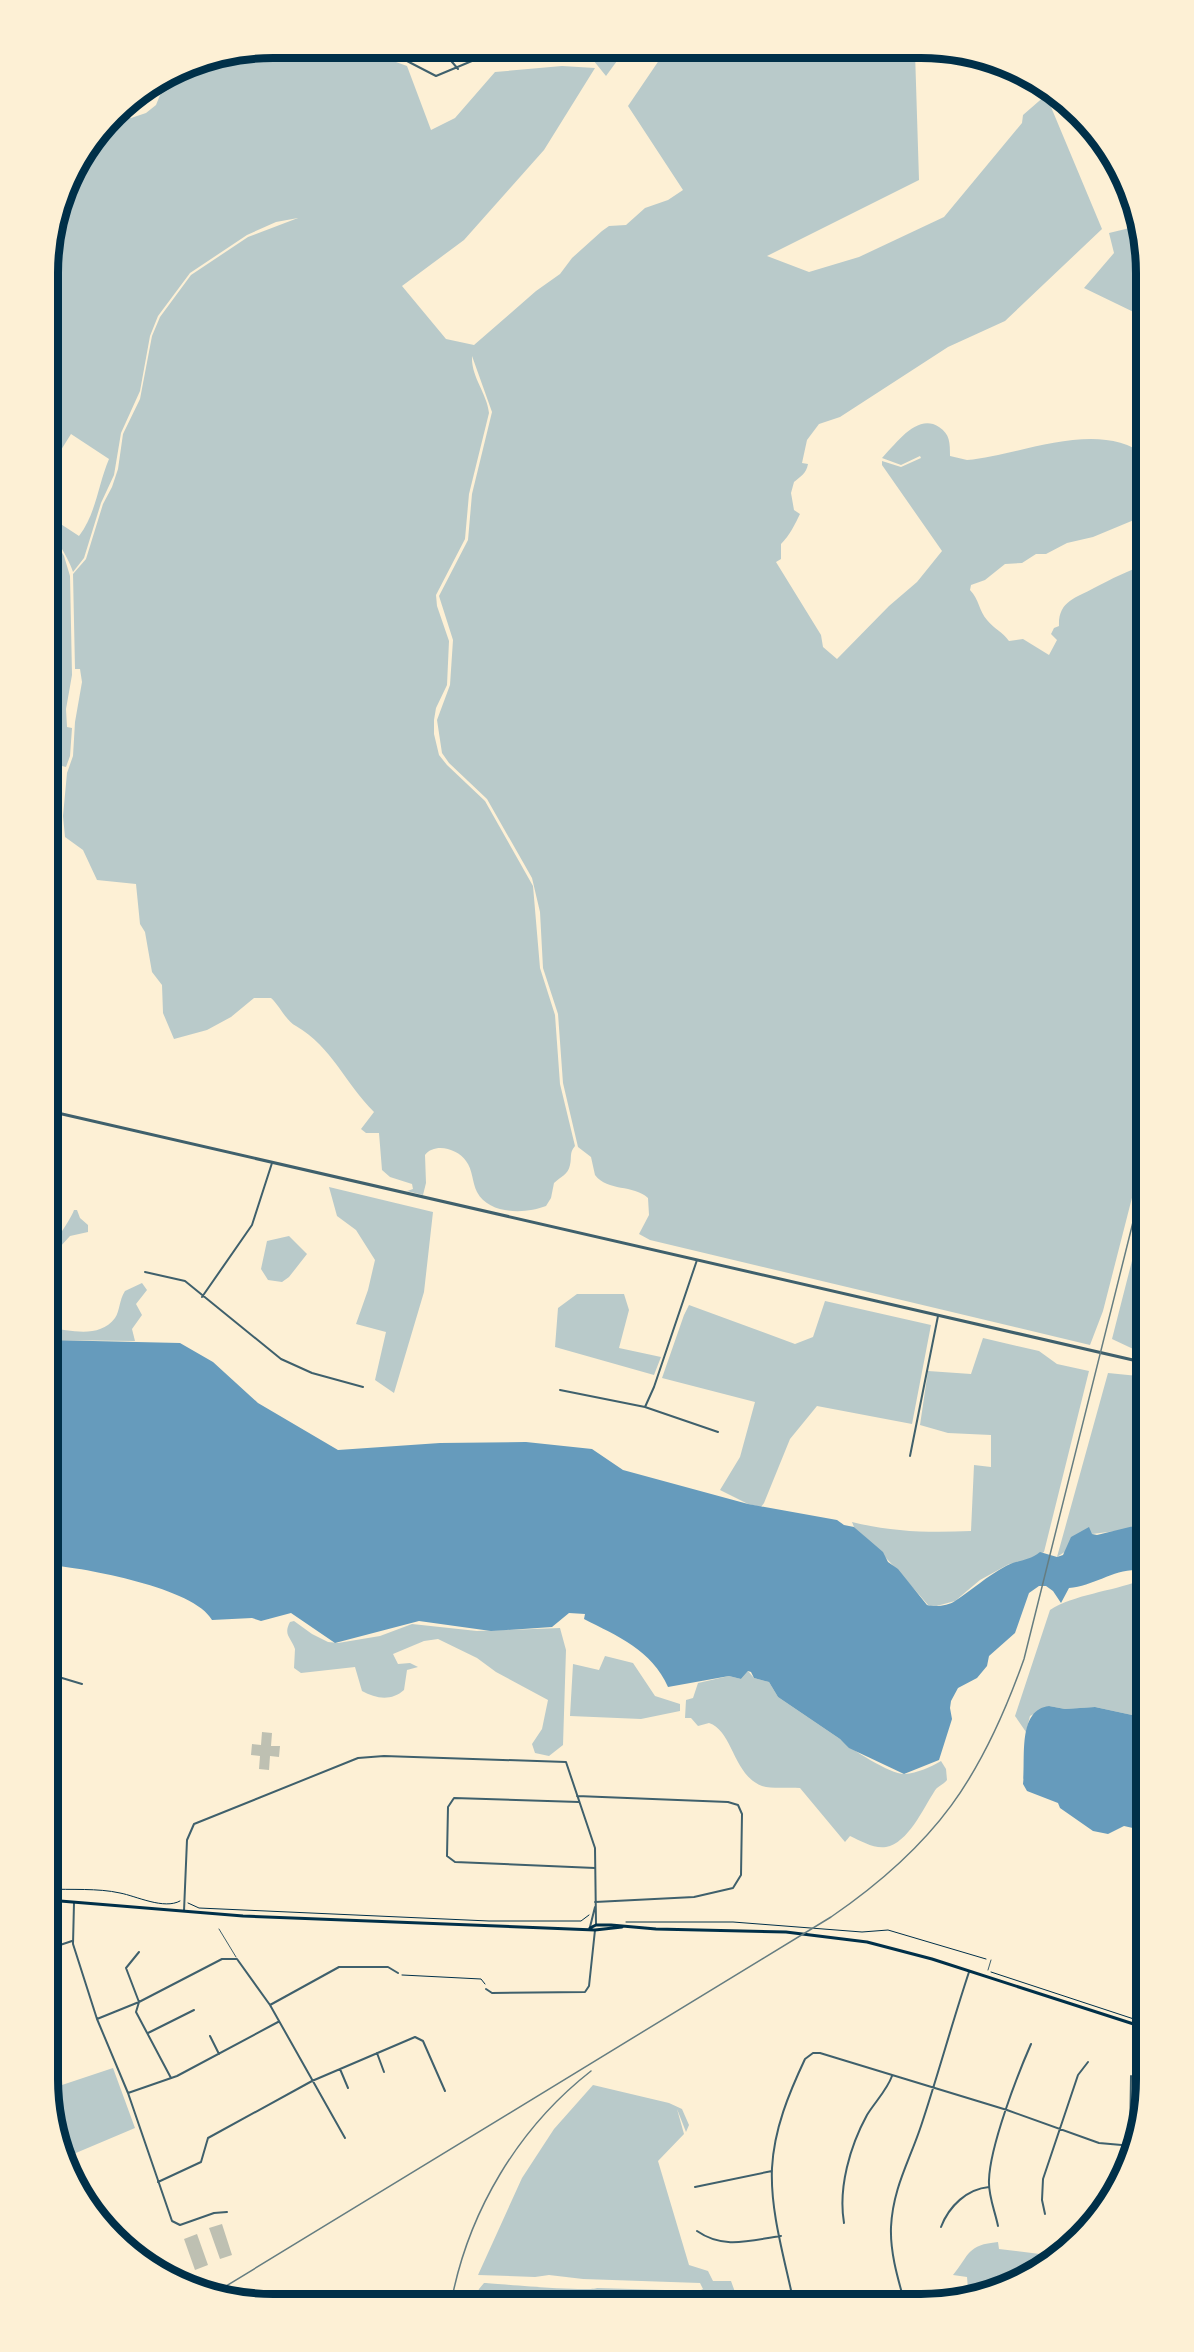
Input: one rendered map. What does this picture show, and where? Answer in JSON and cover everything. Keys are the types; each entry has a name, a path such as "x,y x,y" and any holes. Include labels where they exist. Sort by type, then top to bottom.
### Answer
{"main road":[{"path":"58,1901 184,1911 590,1929 622,1927 786,1932 832,1936 895,1949 1136,2025"}],"street":[{"path":"396,58 436,76 481,58"},
{"path":"449,58 458,69"},
{"path":"152,96 157,96 172,84"},
{"path":"58,1114 1136,1362"},
{"path":"202,1297 252,1225 272,1163"},
{"path":"645,1407 654,1387 697,1260"},
{"path":"145,1272 185,1281 281,1359 312,1373 363,1387"},
{"path":"910,1456 938,1316"},
{"path":"560,1390 645,1407 718,1432"},
{"path":"58,1677 82,1684"},
{"path":"184,1911 187,1840 192,1826 335,1766 358,1758 384,1756 566,1762 595,1848 595,1927 590,1986 585,1992 492,1993 486,1989"},
{"path":"576,1796 728,1802 738,1805 742,1814 741,1875 733,1888 694,1898 595,1902"},
{"path":"579,1802 457,1797 448,1807 447,1853 452,1861 595,1868"},
{"path":"74,1903 72,1941 97,2019 128,2093 172,2221 180,2225 214,2213 227,2212"},
{"path":"590,1929 591,1915 595,1906"},
{"path":"58,1946 72,1941"},
{"path":"139,1952 126,1968 138,2002 136,2012 171,2078"},
{"path":"97,2019 138,2002 222,1959 237,1959 270,2005 345,2138"},
{"path":"270,2005 339,1967 388,1967 398,1973"},
{"path":"903,2294 894,2257 892,2213 902,2169 919,2132 969,1972"},
{"path":"148,2033 194,2010"},
{"path":"128,2093 171,2078 278,2022"},
{"path":"210,2036 219,2054"},
{"path":"158,2182 201,2162 208,2138 312,2081 419,2038 423,2041 445,2091"},
{"path":"998,2226 989,2187 992,2162 1007,2110 1031,2044"},
{"path":"377,2053 384,2072"},
{"path":"792,2294 772,2171 782,2116 807,2056 820,2053 1007,2110 1098,2143 1124,2145"},
{"path":"1045,2214 1042,2200 1043,2179 1078,2075 1088,2062"},
{"path":"340,2069 348,2088"},
{"path":"844,2223 843,2191 850,2158 866,2118 892,2075"},
{"path":"1131,2076 1131,2120"},
{"path":"695,2187 772,2171"},
{"path":"941,2227 958,2201 970,2193 989,2187"},
{"path":"697,2231 711,2241 726,2244 781,2236"}],"lane":[{"path":"219,1929 237,1959"},
{"path":"988,1970 991,1960"}],"path":[{"path":"58,1889 118,1892 146,1900 172,1903 182,1899 199,1908 489,1921 581,1920 591,1915"},
{"path":"622,1922 734,1922 836,1930 888,1930 991,1960"},
{"path":"988,1970 1136,2020"},
{"path":"398,1973 482,1979 486,1989"}],"shaded area":[{"path":"385,58 407,66 431,130 455,118 495,72 562,66 595,68 544,150 464,240 402,286 446,339 474,345 536,291 560,274 572,258 602,231 609,226 626,225 645,208 668,200 683,190 628,106 661,58 915,58 919,180 767,256 809,272 859,257 944,217 1022,123 1023,115 1043,97 1049,101 1102,229 1005,321 948,347 840,417 819,424 807,440 802,463 808,464 803,474 794,482 791,493 794,510 800,514 781,544 781,559 776,562 821,635 823,647 837,659 889,606 917,582 942,551 882,465 882,461 901,467 921,458 920,456 901,465 882,458 915,427 931,424 939,427 949,439 950,456 967,460 1083,439 1106,440 1127,445 1136,450 1136,519 1093,537 1067,543 1046,554 1036,554 1022,563 1005,564 985,580 971,585 970,590 987,620 1009,641 1023,639 1049,655 1057,640 1051,634 1054,628 1059,626 1059,618 1069,601 1136,568 1136,1182 1103,1311 1090,1345 650,1240 639,1234 649,1215 648,1198 635,1191 607,1184 595,1175 591,1157 578,1147 563,1083 558,1014 543,968 540,912 532,878 487,799 449,763 442,753 437,720 450,685 453,640 439,596 468,540 472,494 492,412 472,356 474,371 489,413 469,494 465,539 436,595 437,606 449,641 447,685 436,708 434,734 439,755 485,801 533,886 540,968 555,1015 560,1084 575,1146 571,1153 569,1168 566,1174 554,1183 551,1198 546,1206 538,1209 508,1211 490,1205 477,1192 466,1161 452,1150 440,1148 429,1151 425,1155 426,1183 423,1195 407,1191 413,1189 412,1184 390,1177 382,1170 379,1133 366,1133 361,1129 374,1112 320,1044 292,1024 271,998 254,998 231,1017 207,1030 174,1039 163,1013 162,985 152,972 145,932 140,924 136,884 97,880 83,850 65,837 63,816 67,773 73,756 75,722 82,682 80,669 75,669 73,574 86,559 103,504 118,469 123,434 140,399 152,336 160,317 191,275 248,237 298,218 276,222 247,235 190,273 158,316 150,336 140,391 121,433 114,475 101,503 84,558 73,572 58,541 58,522 79,536 93,509 109,459 71,434 61,450 58,450 58,274 60,246 70,205 87,166 103,143 126,118 146,113 156,105 160,95 176,82 205,70 246,60"},
{"path":"591,58 619,58 606,76"},
{"path":"1130,228 1136,274 1136,313 1084,288 1114,253 1109,233"},
{"path":"58,546 70,576 72,675 66,709 67,727 72,728 70,756 66,767 62,766 58,776"},
{"path":"329,1187 433,1212 424,1292 394,1393 375,1380 386,1332 356,1324 368,1290 375,1260 356,1230 337,1216"},
{"path":"74,1210 77,1210 80,1218 88,1225 88,1232 70,1236 58,1249 58,1238"},
{"path":"289,1236 307,1254 289,1277 282,1282 268,1280 261,1269 267,1241"},
{"path":"1136,1245 1136,1350 1112,1339"},
{"path":"142,1283 147,1290 136,1304 142,1315 132,1329 135,1341 58,1340 58,1329 84,1332 101,1329 108,1325 117,1315 125,1291"},
{"path":"577,1294 624,1294 629,1310 619,1348 661,1357 654,1375 555,1347 558,1308"},
{"path":"825,1301 931,1325 912,1424 817,1406 790,1439 764,1503 761,1507 748,1504 720,1490 740,1457 755,1402 662,1378 684,1315 689,1305 795,1344 813,1337"},
{"path":"983,1338 1039,1351 1057,1364 1089,1371 1044,1552 1024,1562 1009,1564 980,1580 955,1601 933,1607 928,1605 874,1545 854,1527 852,1522 911,1531 971,1531 974,1465 991,1467 991,1435 948,1433 920,1425 928,1371 971,1374"},
{"path":"1108,1373 1136,1376 1136,1525 1124,1530 1092,1534 1057,1557"},
{"path":"1136,1582 1136,1716 1095,1707 1065,1709 1049,1706 1030,1716 1026,1732 1015,1716 1050,1610 1081,1597"},
{"path":"294,1621 328,1642 338,1643 380,1636 412,1624 477,1631 560,1628 566,1650 563,1745 549,1756 535,1753 532,1744 542,1729 548,1700 496,1672 477,1658 438,1639 424,1641 393,1654 398,1664 410,1663 418,1667 407,1670 404,1690 394,1696 378,1697 362,1691 355,1667 301,1673 294,1668 295,1649 287,1633 290,1622"},
{"path":"605,1656 633,1663 655,1696 680,1704 680,1711 641,1719 570,1716 573,1664 599,1670"},
{"path":"748,1671 754,1678 769,1682 778,1697 881,1766 905,1774 941,1761 946,1769 947,1780 935,1790 914,1824 901,1839 886,1847 877,1847 850,1836 845,1842 800,1788 766,1787 752,1780 745,1773 717,1728 709,1723 698,1726 691,1718 685,1718 686,1700 693,1698 698,1683 729,1676 741,1679"},
{"path":"113,2068 135,2128 73,2154 60,2106 59,2086"},
{"path":"593,2085 669,2103 682,2109 689,2125 686,2132 677,2109 684,2134 658,2161 689,2265 708,2271 713,2281 731,2281 735,2294 477,2294 484,2283 578,2289 699,2291 703,2289 700,2283 583,2279 549,2275 535,2277 478,2275 522,2178 554,2129"},
{"path":"998,2242 999,2249 1043,2254 1003,2277 968,2288 967,2277 953,2275 970,2252 988,2243"}],"water":[{"path":"58,1340 180,1343 213,1362 258,1403 338,1450 440,1443 526,1442 592,1449 623,1470 748,1504 837,1520 844,1525 854,1527 883,1552 888,1562 898,1569 927,1605 941,1606 952,1603 999,1570 1040,1552 1057,1557 1063,1555 1071,1537 1089,1527 1092,1534 1097,1535 1136,1525 1136,1570 1116,1573 1088,1584 1069,1588 1061,1603 1053,1591 1046,1586 1039,1586 1029,1593 1015,1633 989,1656 987,1666 977,1678 958,1688 951,1701 952,1719 939,1760 904,1774 849,1748 840,1739 778,1697 769,1682 754,1678 751,1672 748,1671 741,1679 729,1676 668,1687 653,1663 643,1654 621,1638 584,1619 585,1614 569,1613 552,1627 491,1631 419,1621 335,1643 291,1613 261,1621 252,1618 212,1620 202,1609 162,1589 87,1570 58,1566"},
{"path":"1049,1706 1065,1709 1095,1707 1136,1716 1136,1829 1124,1826 1108,1834 1093,1831 1060,1808 1058,1803 1027,1791 1023,1784 1025,1737 1032,1716 1039,1709"}],"building":[{"path":"262,1732 272,1733 271,1746 280,1746 279,1757 270,1756 269,1770 259,1769 260,1756 251,1755 252,1744 261,1745"},
{"path":"222,2224 232,2255 220,2259 209,2228"},
{"path":"197,2234 208,2265 195,2270 184,2239"}],"railway":[{"path":"224,2287 831,1917 900,1863 927,1835 951,1806 972,1774 991,1739 1024,1659 1136,1210"},
{"path":"453,2294 470,2236 500,2174 519,2145 541,2118 591,2071"}]}
